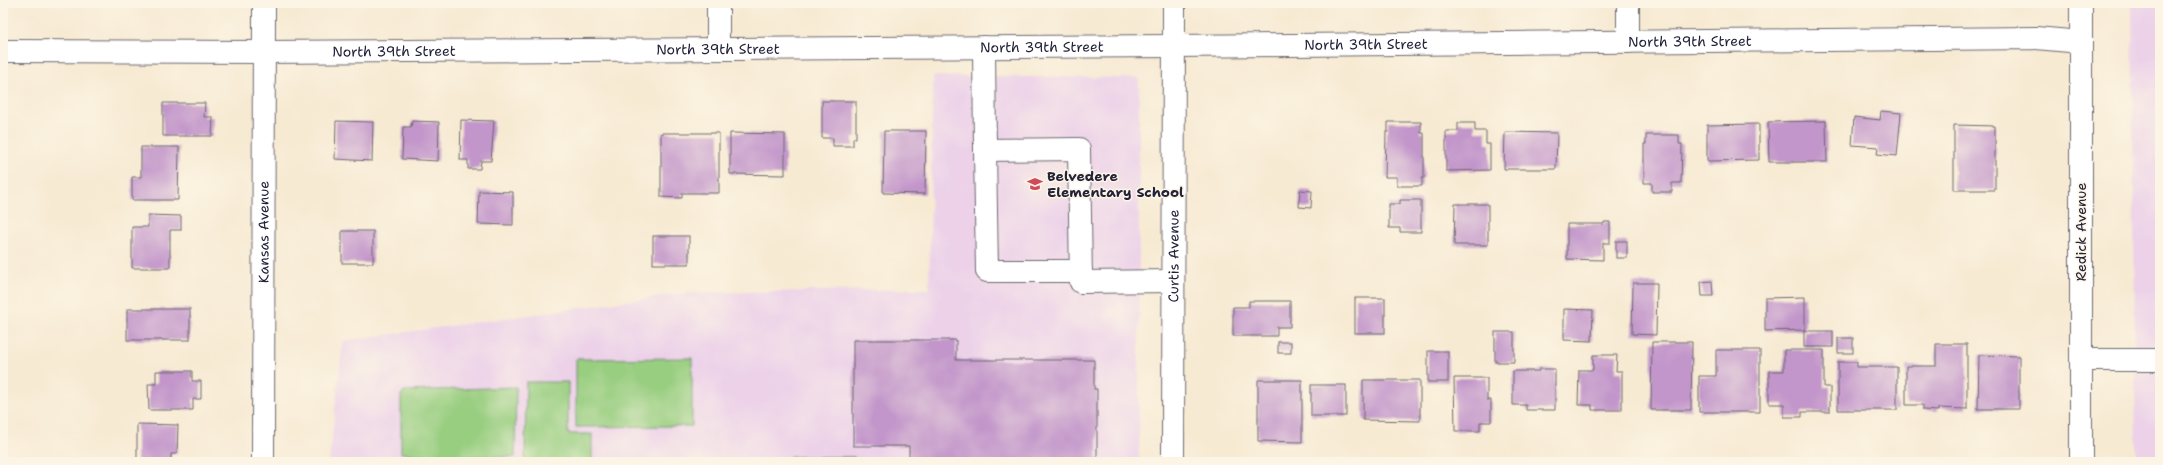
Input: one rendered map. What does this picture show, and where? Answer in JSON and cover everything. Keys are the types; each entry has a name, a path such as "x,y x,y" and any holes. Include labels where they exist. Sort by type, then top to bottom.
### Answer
{"street":[{"name":"Kansas Avenue","path":"263,462 264,3"},
{"path":"718,3 718,48"},
{"name":"Curtis Avenue","path":"1173,462 1174,3"},
{"path":"1628,3 1628,42"},
{"name":"Redick Avenue","path":"2081,3 2081,462"},
{"name":"North 39th Street","path":"3,51 264,52 2036,38 2081,42"},
{"path":"984,47 987,271 1081,271"},
{"path":"985,150 1079,149 1081,282 1173,281"},
{"path":"2081,360 2160,360"}],"shaded area":[{"path":"2132,3 2160,3 2160,462 2136,462"},
{"name":"Belvedere Elementary School","path":"933,76 1139,78 1139,462 329,462 343,341 685,293 929,289"}],"green space":[{"path":"692,358 692,426 576,427 576,359"},
{"path":"526,382 568,382 568,434 592,434 592,462 525,462"},
{"path":"516,387 515,457 429,456 401,453 401,395 406,391"},
{"path":"789,457 854,457 854,462 789,462"}],"building":[{"path":"822,101 856,101 856,138 853,138 853,146 833,146 833,138 822,138"},
{"path":"163,103 205,103 204,117 213,117 212,136 163,136"},
{"path":"1881,111 1901,113 1897,156 1877,154 1878,147 1852,145 1854,117 1880,120"},
{"path":"461,120 494,121 491,161 481,161 480,169 468,169 468,160 460,160"},
{"path":"336,121 373,122 372,161 335,159"},
{"path":"412,121 439,122 438,161 402,159 403,127 411,127"},
{"path":"1826,121 1827,162 1769,162 1768,122"},
{"path":"1388,122 1421,122 1421,133 1424,133 1424,178 1422,178 1422,186 1397,186 1397,177 1385,177 1386,132 1388,132"},
{"path":"1458,123 1475,123 1475,131 1486,131 1486,144 1490,144 1490,170 1446,171 1446,131 1458,131"},
{"path":"1759,124 1759,160 1707,161 1707,125"},
{"path":"1954,125 1995,126 1995,190 1954,190"},
{"path":"884,131 926,131 925,194 883,193"},
{"path":"1505,132 1557,133 1556,169 1504,169"},
{"path":"661,133 719,133 719,193 682,193 682,198 661,197"},
{"path":"730,133 785,134 785,175 730,174"},
{"path":"1646,135 1679,135 1679,144 1682,144 1681,183 1672,183 1672,192 1652,192 1652,183 1644,183 1644,144 1646,144"},
{"path":"141,147 179,147 178,200 132,200 132,177 141,177"},
{"path":"1300,190 1312,191 1311,208 1299,207"},
{"path":"479,191 513,192 513,225 478,224"},
{"path":"1400,200 1421,200 1421,232 1400,232 1400,228 1389,228 1389,204 1400,204"},
{"path":"1455,204 1488,204 1488,245 1454,245"},
{"path":"148,215 181,216 181,230 170,230 170,268 132,268 132,227 148,227"},
{"path":"1604,222 1610,222 1610,243 1603,243 1603,260 1567,259 1567,224 1604,224"},
{"path":"342,231 373,231 373,263 342,263"},
{"path":"653,236 689,236 689,264 653,264"},
{"path":"1616,241 1627,241 1627,258 1616,258"},
{"path":"1712,281 1713,296 1702,296 1701,282"},
{"path":"1633,283 1657,283 1656,335 1632,334"},
{"path":"1805,297 1805,330 1765,331 1765,298"},
{"path":"1355,298 1385,298 1385,333 1355,333"},
{"path":"1249,301 1290,301 1290,327 1277,327 1277,336 1233,336 1233,307 1249,307"},
{"path":"127,309 190,309 190,340 127,340"},
{"path":"1564,309 1593,310 1592,341 1564,340"},
{"path":"1804,331 1833,331 1833,347 1804,347"},
{"path":"1495,332 1514,332 1514,362 1495,362"},
{"path":"1838,338 1853,338 1853,353 1838,353"},
{"path":"853,340 956,340 956,360 1094,360 1094,389 1097,389 1097,462 909,462 909,446 853,446"},
{"path":"1278,342 1291,342 1291,353 1278,353"},
{"path":"1652,342 1692,342 1691,410 1651,410"},
{"path":"1936,344 1967,344 1967,409 1938,408 1938,411 1923,410 1923,405 1906,405 1906,366 1936,366"},
{"path":"1716,350 1760,350 1760,412 1699,412 1699,376 1716,376"},
{"path":"1784,350 1824,350 1824,387 1830,387 1830,412 1802,412 1802,417 1784,417 1784,404 1769,404 1769,371 1784,371"},
{"path":"1428,351 1448,351 1448,382 1428,382"},
{"path":"1593,355 1617,355 1616,371 1622,371 1622,410 1592,410 1592,405 1578,405 1579,370 1593,370"},
{"path":"1979,355 2019,356 2019,409 1978,409"},
{"path":"1838,362 1857,362 1857,367 1897,367 1897,410 1838,410"},
{"path":"1539,369 1555,369 1555,410 1526,410 1526,405 1513,405 1513,371 1539,371"},
{"path":"156,371 192,371 192,381 201,381 201,399 193,399 193,410 149,410 148,384 156,384"},
{"path":"1454,378 1487,378 1487,400 1491,400 1491,422 1480,422 1480,431 1455,431"},
{"path":"1258,380 1302,380 1302,442 1258,441"},
{"path":"1363,380 1420,380 1420,421 1363,420"},
{"path":"1311,385 1346,385 1346,416 1311,416"},
{"path":"137,424 178,425 177,454 171,454 171,462 137,462"}],"place":[{"name":"Belvedere Elementary School","path":"1035,184"}]}
